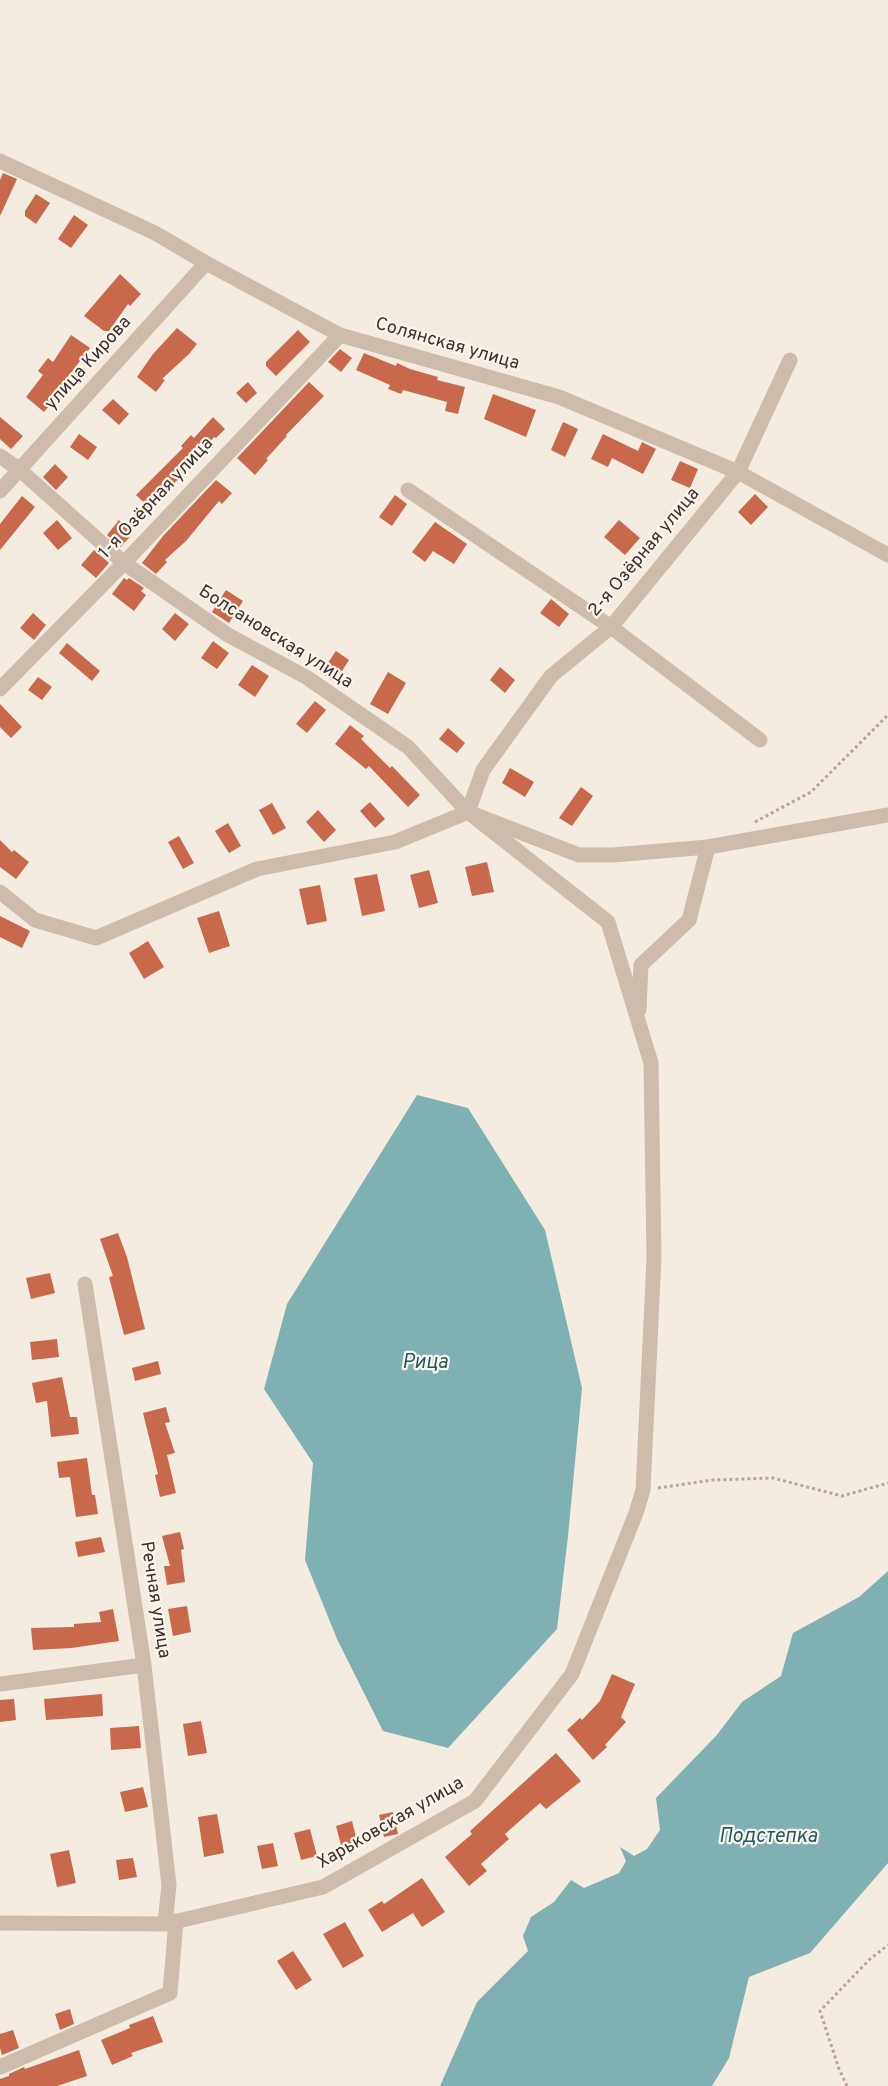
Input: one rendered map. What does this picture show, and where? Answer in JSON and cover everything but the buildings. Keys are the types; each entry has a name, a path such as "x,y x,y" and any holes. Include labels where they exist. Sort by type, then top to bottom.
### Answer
{"street":[{"name":"Солянская улица","path":"0,161 155,233 340,335 559,397 738,472 888,555"},
{"name":"улица Кирова","path":"0,491 206,263"},
{"name":"1-я Озёрная улица","path":"0,688 124,563 340,335"},
{"name":"2-я Озёрная улица","path":"468,812 483,770 551,676 611,627 738,472 790,360"},
{"name":"Болсановская улица","path":"0,456 20,470 124,563 228,635 306,677 408,747 468,812 608,922 639,1022"},
{"path":"408,490 611,627 760,740"},
{"path":"0,892 35,920 96,938 257,869 395,842 468,812 579,855 613,855 708,847 888,815"},
{"path":"639,1022 641,965 689,920 708,847"},
{"name":"Харьковская улица","path":"0,1923 171,1923 323,1887 475,1801 572,1674 636,1513 642,1490 654,1258 651,1063 639,1022"},
{"name":"Речная улица","path":"0,2067 170,1993 169,1885 144,1665 85,1284"},
{"path":"0,1684 144,1665"}],"path":[{"path":"749,825 811,792 888,715"},
{"path":"642,1490 712,1480 773,1478 842,1496 888,1483"},
{"path":"847,2086 820,2011 870,1959 888,1945"}],"water":[{"name":"Рица","path":"417,1095 468,1108 545,1230 582,1388 557,1629 448,1748 383,1731 337,1639 305,1560 313,1463 264,1389 287,1304"},
{"name":"Подстепка","path":"888,1571 888,1863 810,1953 749,1977 729,2058 712,2086 440,2086 477,2002 528,1951 523,1936 531,1917 554,1902 571,1880 584,1888 619,1873 626,1861 620,1847 634,1856 647,1849 660,1830 656,1798 716,1736 742,1702 781,1676 793,1633 859,1597"}]}
